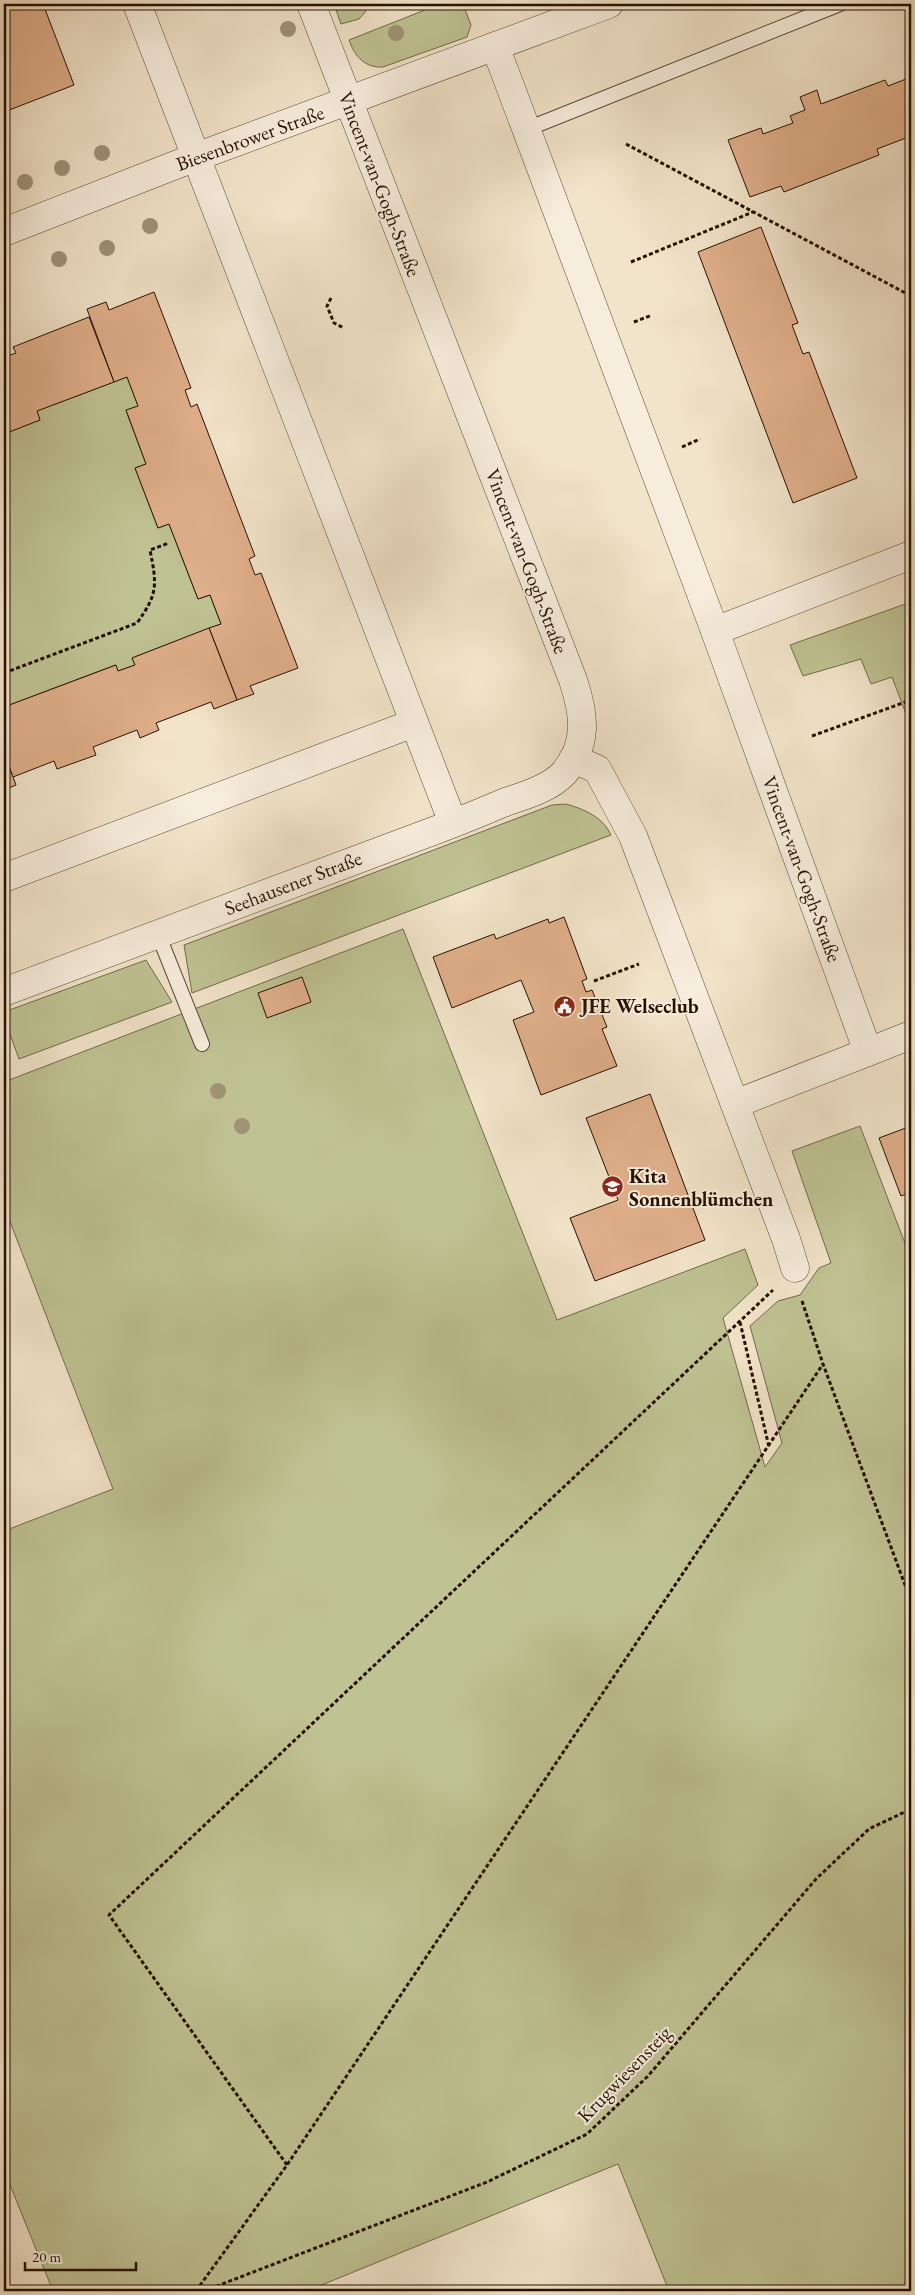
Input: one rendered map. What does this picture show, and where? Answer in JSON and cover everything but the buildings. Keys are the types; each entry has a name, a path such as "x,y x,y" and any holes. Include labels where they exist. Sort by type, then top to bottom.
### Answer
{"street":[{"path":"137,4 454,823"},
{"name":"Vincent-van-Gogh-Straße","path":"311,4 580,700 583,720 581,740 574,759"},
{"name":"Biesenbrower Straße","path":"4,232 196,157 609,4"},
{"name":"Vincent-van-Gogh-Straße","path":"495,46 715,631 868,1052"},
{"path":"715,631 911,555"},
{"path":"4,878 414,723"},
{"path":"574,759 596,769 633,836 795,1268"},
{"name":"Seehausener Straße","path":"4,992 454,823 539,789 563,774 574,759"},
{"path":"735,1104 911,1034"}],"lane":[{"path":"527,128 840,4"},
{"path":"158,934 202,1044"}],"path":[{"path":"626,144 911,296"},
{"path":"631,262 753,212"},
{"path":"331,298 327,306 334,323 344,328"},
{"path":"4,673 137,623 151,604 155,590 150,550 170,543"},
{"path":"812,736 911,700"},
{"path":"594,981 639,964"},
{"path":"287,2165 109,1915 795,1268"},
{"path":"795,1268 800,1295 823,1364 911,1601"},
{"path":"739,1322 769,1447"},
{"path":"196,2291 287,2165 823,1364"},
{"name":"Krugwiesensteig","path":"204,2291 487,2182 587,2134 648,2076 816,1879 869,1829 911,1809"}],"green space":[{"path":"334,4 364,4 366,11 359,19 341,24"},
{"path":"440,4 463,4 471,25 467,37 383,67 371,66 354,52 349,40"},
{"path":"127,377 138,406 126,411 146,464 135,468 158,528 169,524 198,599 210,595 221,624 132,658 135,665 118,671 115,665 4,707 4,434 40,420 37,411"},
{"path":"911,602 911,727 892,677 871,684 861,659 803,676 790,645"},
{"path":"566,804 580,808 598,819 611,835 192,993 184,945 552,805"},
{"path":"403,929 557,1320 745,1249 758,1285 723,1318 765,1467 782,1443 750,1326 778,1301 800,1295 819,1268 831,1263 792,1151 860,1126 911,1259 911,2291 669,2291 618,2164 307,2291 173,2291 170,2286 157,2291 53,2291 4,2170 4,1531 113,1489 4,1206 4,1082"},
{"path":"146,960 172,1002 19,1059 4,1018 4,1012"}],"place":[{"name":"JFE Welseclub","path":"565,1006"},
{"name":"Kita Sonnenblümchen","path":"613,1187"}]}
